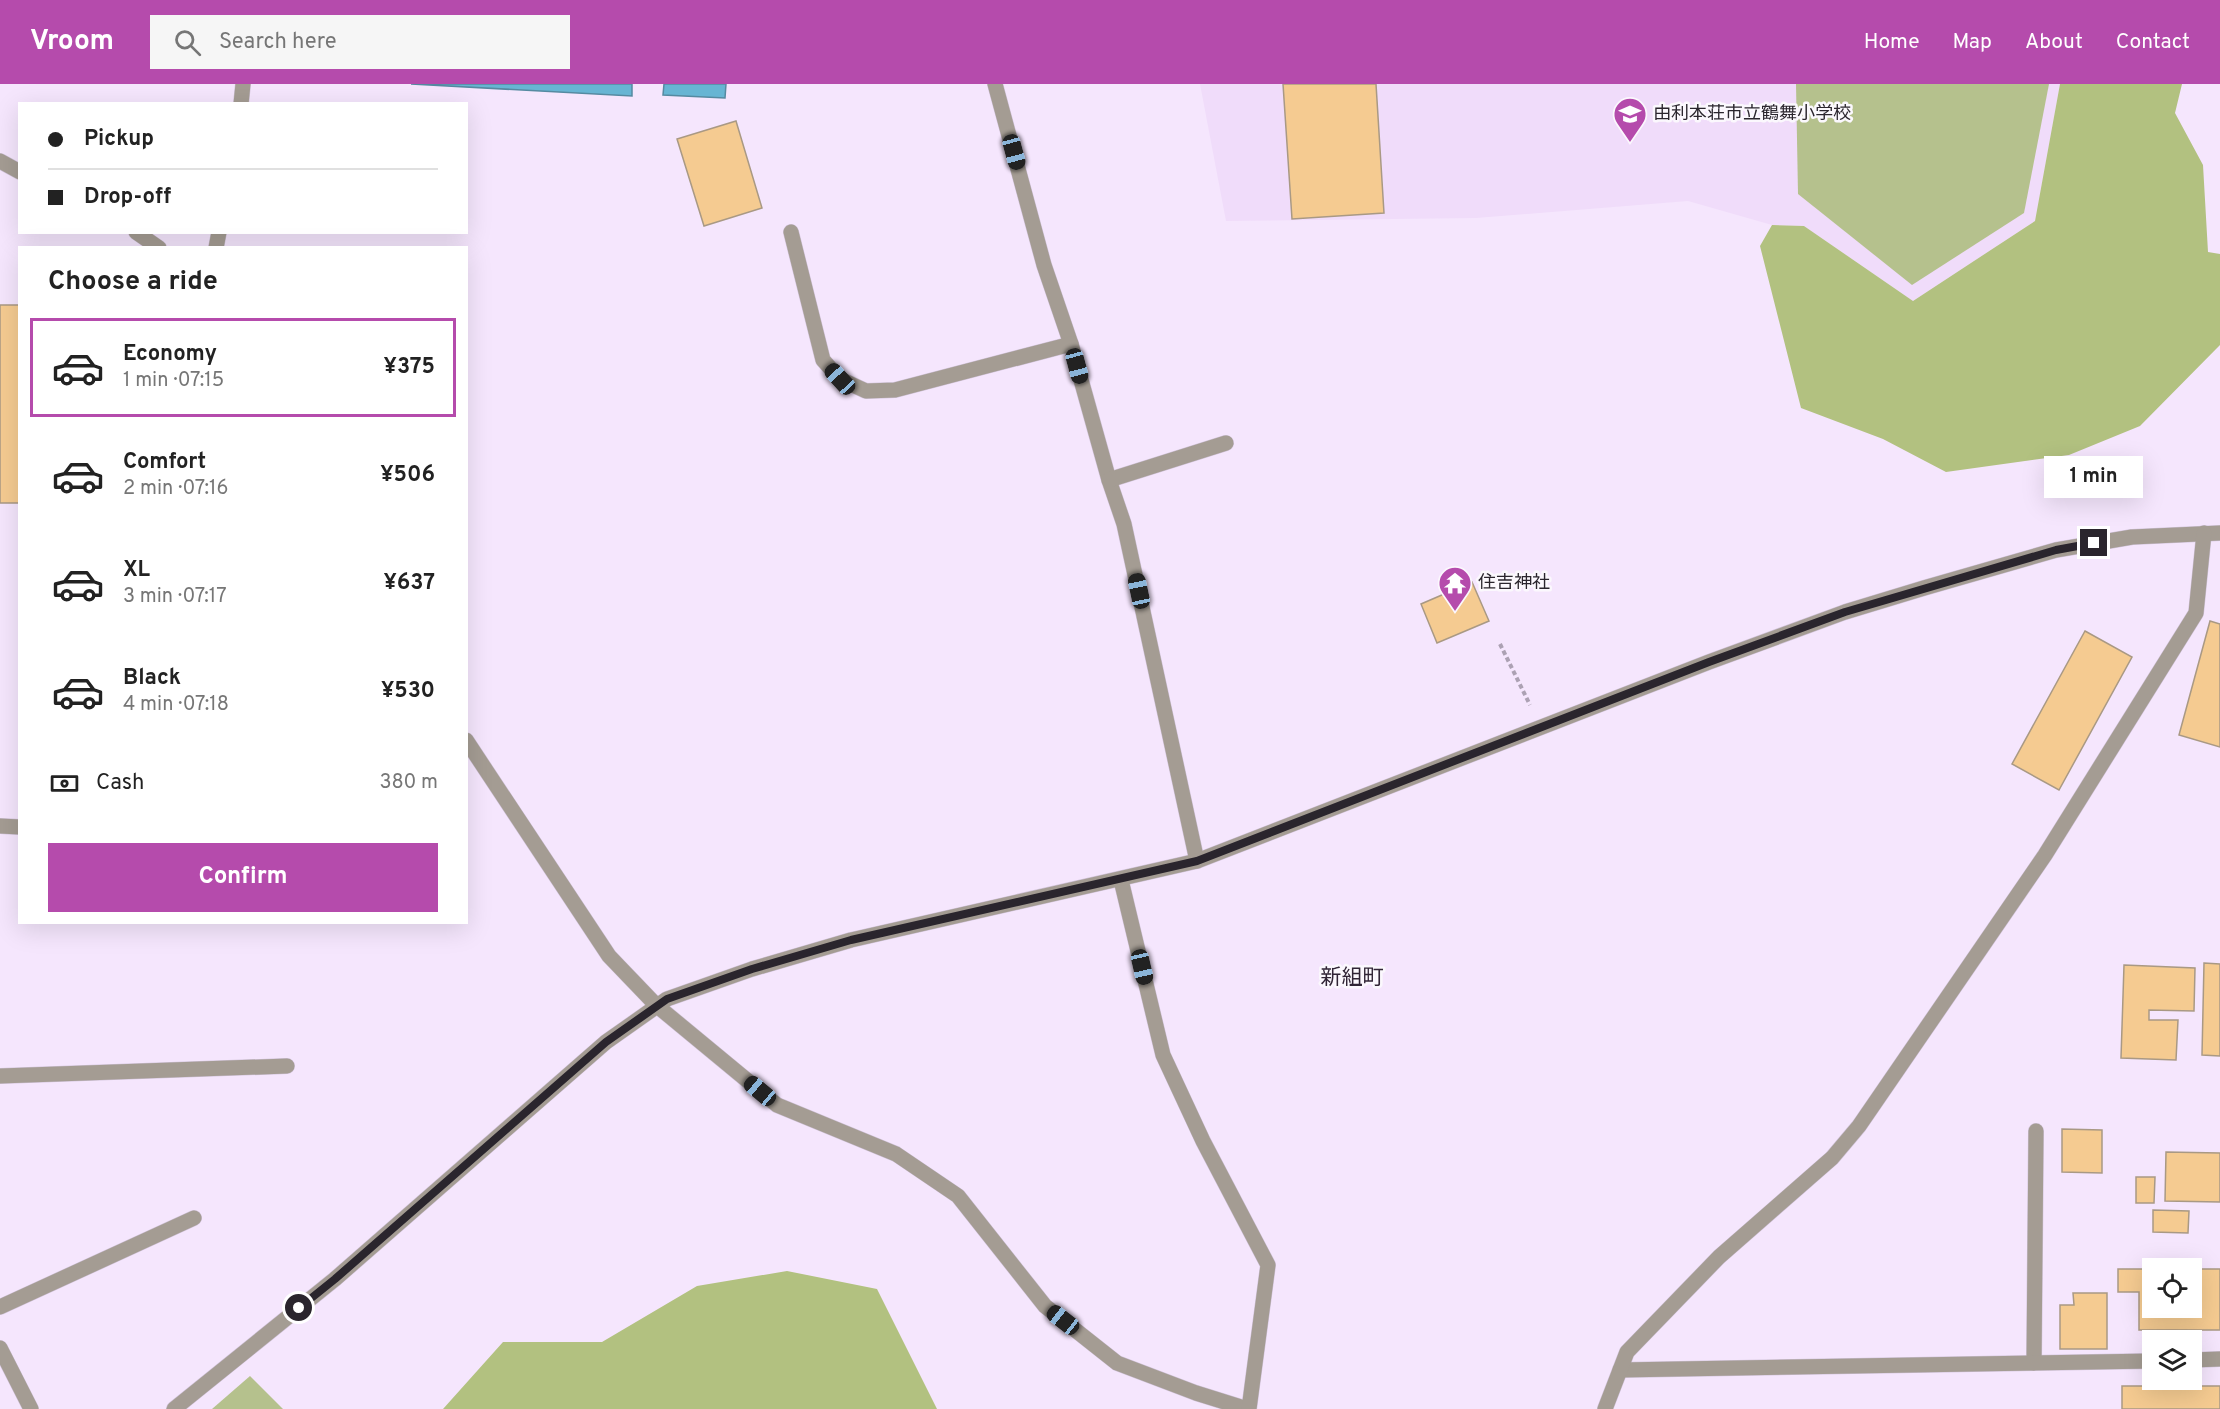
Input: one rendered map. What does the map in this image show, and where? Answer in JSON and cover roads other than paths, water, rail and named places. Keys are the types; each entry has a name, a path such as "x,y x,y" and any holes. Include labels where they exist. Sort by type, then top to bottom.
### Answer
{"street":[{"path":"241,102 243,84"},
{"path":"995,84 1044,264 1071,344 1109,480 1124,524 1197,861"},
{"path":"0,161 18,171"},
{"path":"791,232 823,360 840,379 867,391 895,390 1071,344"},
{"path":"139,234 156,246"},
{"path":"1109,480 1226,443"},
{"path":"174,1409 335,1279 606,1042 667,999 752,969 851,940 1197,861 1540,727 1834,616 1924,588 2056,550 2132,537 2212,533 2196,613 2045,855 1859,1126 1832,1158 1712,1265 1627,1352 1605,1409"},
{"path":"468,743 609,956 656,1005 777,1106 896,1154 958,1196 1045,1306 1117,1363 1196,1393 1247,1409 1268,1265 1203,1141 1163,1054 1121,880"},
{"path":"0,826 18,827"},
{"path":"0,1076 286,1066"},
{"path":"2034,1363 2036,1131"},
{"path":"0,1307 194,1218"},
{"path":"0,1348 31,1409"},
{"path":"2202,1360 2220,1359"},
{"path":"1620,1370 2142,1361"}],"water":[{"path":"411,84 632,84 632,96"},
{"path":"664,84 726,84 725,98 663,95"}],"place":[{"name":"由利本荘市立鶴舞小学校","path":"1630,143"},
{"name":"住吉神社","path":"1455,612"}],"district":[{"name":"新組町","path":"1352,978"}]}
